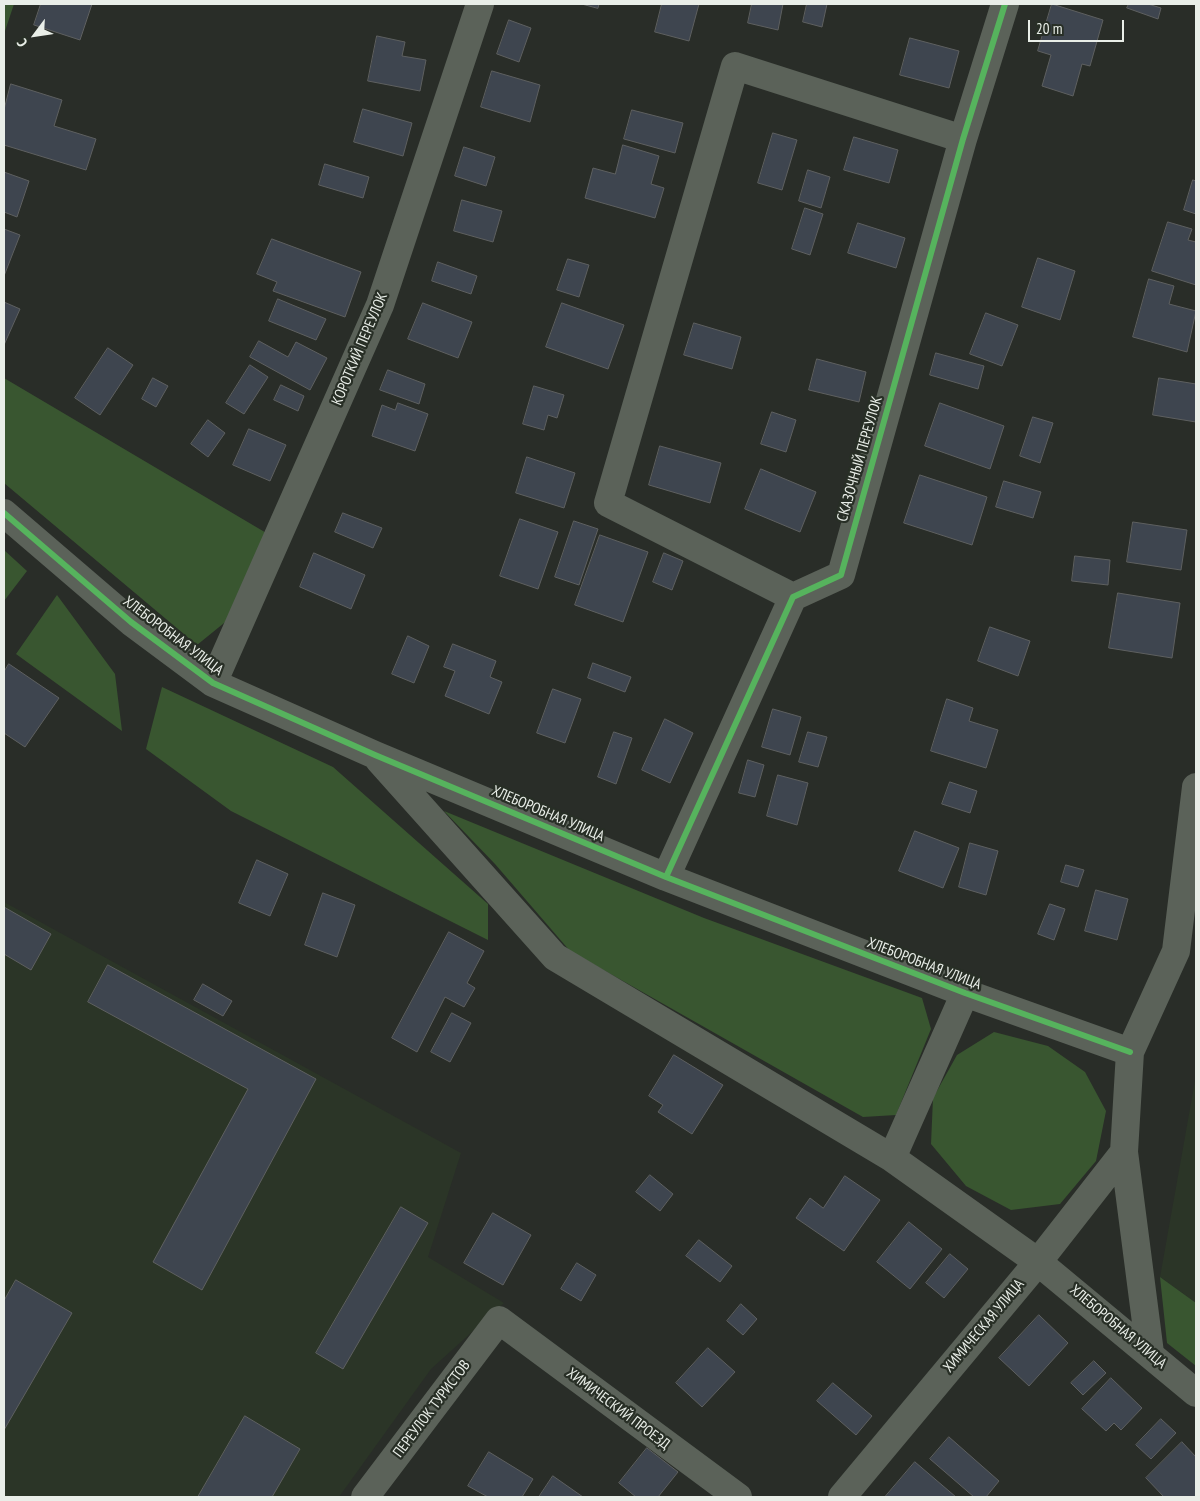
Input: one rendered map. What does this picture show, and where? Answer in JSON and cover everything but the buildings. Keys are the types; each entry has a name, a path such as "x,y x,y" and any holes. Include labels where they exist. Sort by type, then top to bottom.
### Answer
{"street":[{"name":"КОРОТКИЙ ПЕРЕУЛОК","path":"213,683 380,306 480,4"},
{"name":"СКАЗОЧНЫЙ ПЕРЕУЛОК","path":"793,597 841,575 963,139 1004,4"},
{"path":"666,877 793,597 608,503 735,66 963,139"},
{"name":"ХЛЕБОРОБНАЯ УЛИЦА","path":"4,513 131,622 213,683 375,755 666,877 965,993 1130,1052"},
{"name":"ХЛЕБОРОБНАЯ УЛИЦА","path":"375,755 555,957 892,1158 1038,1262 1196,1393"},
{"path":"1150,1353 1124,1152 1130,1052 1176,951 1196,787"},
{"name":"ХЛЕБОРОБНАЯ УЛИЦА","path":"892,1158 965,993"},
{"name":"ХИМИЧЕСКАЯ УЛИЦА","path":"842,1497 1038,1262 1124,1152"},
{"name":"ПЕРЕУЛОК ТУРИСТОВ","path":"365,1497 499,1320"},
{"name":"ХИМИЧЕСКИЙ ПРОЕЗД","path":"499,1320 738,1497"}],"shaded area":[{"path":"4,902 461,1153 428,1257 504,1303 431,1369 339,1497 4,1497"},
{"path":"1196,1075 1196,1303 1160,1277"}],"green space":[{"path":"4,4 14,4 4,34"},
{"path":"4,378 268,534 229,619 197,645 4,483"},
{"path":"4,550 27,571 4,601"},
{"path":"57,595 115,674 122,731 16,654"},
{"path":"162,687 333,767 488,904 488,940 231,811 146,749"},
{"path":"444,811 704,918 922,998 931,1029 896,1115 863,1117 570,951 495,864"},
{"path":"994,1032 1048,1046 1085,1072 1106,1111 1096,1161 1060,1204 1011,1210 966,1186 931,1144 933,1098 957,1055"},
{"path":"1160,1277 1196,1303 1196,1366 1167,1343"}],"cycle path":[{"path":"666,877 793,597 841,575 963,139 1005,4"},
{"path":"4,513 131,622 213,683 375,755 666,877 965,993 1130,1052"}]}
